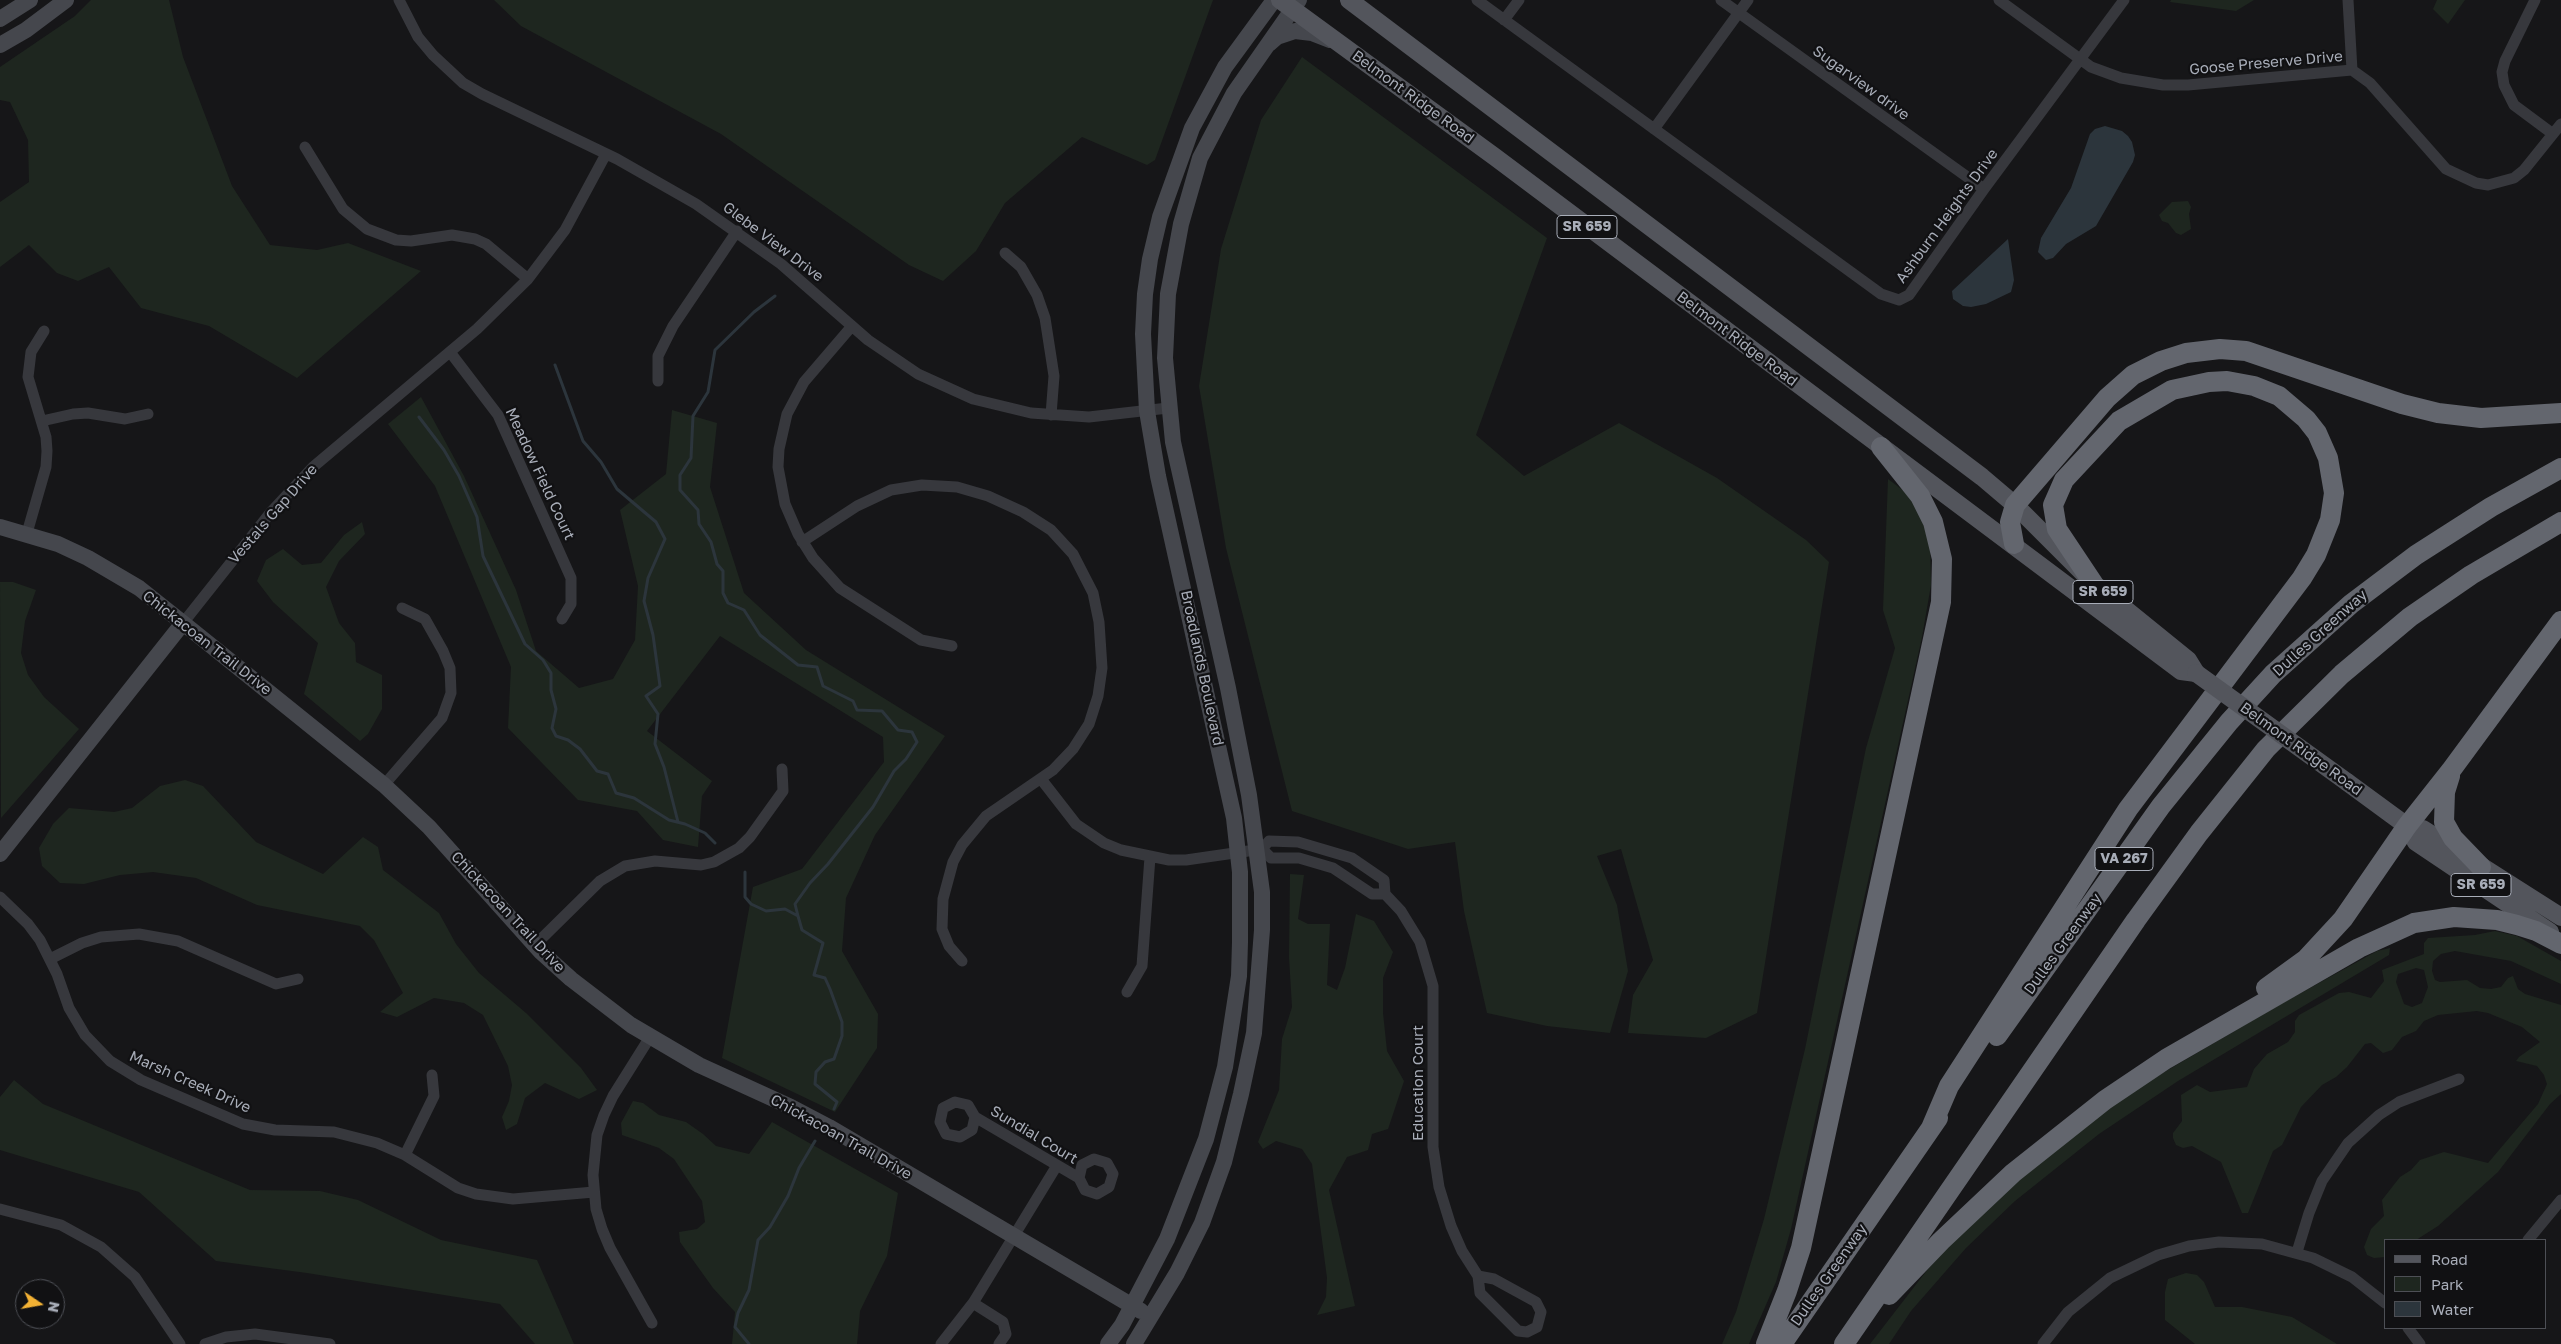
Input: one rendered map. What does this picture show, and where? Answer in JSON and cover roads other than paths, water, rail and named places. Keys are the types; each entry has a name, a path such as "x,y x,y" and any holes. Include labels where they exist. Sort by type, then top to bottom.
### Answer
{"highway":[{"path":"2014,544 2010,522 2014,505 2107,398 2133,375 2161,361 2186,353 2220,349 2246,351 2402,404 2438,413 2481,418 2561,413"},
{"path":"1931,1128 1949,1086 2128,809 2307,571 2323,538 2333,502 2332,475 2328,458 2317,434 2306,419 2278,396 2254,386 2227,382 2209,382 2172,390 2119,421 2064,480 2053,505 2053,516 2060,535 2093,583"},
{"path":"1766,1344 1787,1291 1801,1248 1941,602 1942,559 1933,522 1920,496 1881,447"},
{"name":"Dulles Greenway","path":"1782,1344 1931,1128 2161,806 2229,722 2273,674 2351,604 2416,555 2491,507 2561,468"},
{"name":"VA 267","path":"1849,1337 2136,920 2198,833 2266,749 2342,674 2410,617 2471,575 2561,522"},
{"path":"1849,1337 1941,1241 2013,1173 2105,1100 2292,970 2326,940 2343,919 2407,826 2452,769 2561,621"},
{"path":"2452,769 2445,792 2444,822 2452,838 2481,867"},
{"path":"2166,1059 2359,948 2414,923 2454,916 2497,920 2536,931 2561,944"}],"main road":[{"path":"0,19 30,0"},
{"path":"0,45 26,30 66,0"},
{"name":"Broadlands Boulevard","path":"1108,1344 1151,1273 1182,1207 1204,1147 1220,1092 1239,976 1238,852 1228,789 1158,476 1146,411 1143,334 1145,294 1160,216 1180,156 1225,67 1274,0"},
{"name":"Belmont Ridge Road","path":"1349,0 1933,438 2014,505 2093,583 2188,660 2196,673 2407,826 2416,842 2561,939"},
{"name":"Broadlands Boulevard","path":"1134,1344 1152,1318 1202,1223 1224,1162 1254,1034 1261,965 1262,892 1259,849 1228,688 1180,476 1168,408 1165,330 1168,294 1181,224 1200,158 1234,93 1290,3"},
{"name":"Belmont Ridge Road","path":"1290,3 1337,42 1502,162 2181,670 2196,673"},
{"path":"1262,50 1276,37 1295,31 1312,33 1337,42"},
{"name":"Chickacoan Trail Drive","path":"0,527 26,533 58,544 111,570 139,588 384,785 440,840 535,945 603,1005 650,1037 699,1065 791,1107 829,1127 1152,1318"},
{"name":"Vestals Gap Drive","path":"0,854 183,623"},
{"name":"Belmont Ridge Road","path":"2407,826 2423,829 2561,916"}],"street":[{"name":"Glebe View Drive","path":"399,0 418,37 433,55 463,83 606,154 688,199 737,231 781,264 852,326 895,360 935,383 992,404 1051,415 1098,416 1168,408"},
{"name":"Ashburn Heights Drive","path":"1477,0 1890,299 1899,300 1909,296 1984,189 2124,0"},
{"path":"1504,20 1519,0"},
{"name":"Sugarview drive","path":"1721,0 1984,189"},
{"path":"1654,129 1748,0"},
{"name":"Goose Preserve Drive","path":"1999,0 2091,67 2121,78 2163,85 2188,85 2352,70 2370,84 2446,169 2476,183 2488,184 2514,178 2524,170 2561,124"},
{"path":"2348,0 2352,70"},
{"path":"2535,0 2507,55 2502,72 2504,85 2514,105 2553,134"},
{"path":"306,147 344,209 367,229 396,240 411,241 452,235 475,238 486,244 528,279"},
{"name":"Vestals Gap Drive","path":"183,623 271,512 313,466 450,352 503,305 528,279 565,230 606,154"},
{"path":"658,381 658,356 673,326 737,231"},
{"path":"1004,253 1021,267 1038,295 1045,318 1054,376 1051,415"},
{"path":"852,326 804,382 787,414 781,432 778,458 780,486 785,504 802,542 825,574 856,600 921,640 952,646"},
{"path":"26,533 46,467 46,437 30,388 28,365 36,342 44,331"},
{"name":"Meadow Field Court","path":"450,352 498,414 571,578 572,604 562,619"},
{"path":"42,421 73,414 88,413 125,419 148,414"},
{"path":"802,542 857,506 876,496 907,487 938,485 975,491 1024,512 1051,530 1081,566 1093,593 1099,622 1102,668 1098,696 1089,724 1064,760 1041,779 986,816 962,845 953,862 943,899 942,929 949,946 962,961"},
{"path":"384,785 438,723 451,693 450,668 444,651 425,619 402,608"},
{"path":"535,945 600,881 625,866 655,861 701,864 721,859 739,848 750,837 783,791 782,769"},
{"path":"1041,779 1064,810 1089,834 1121,850 1150,857 1186,860 1259,849 1271,858 1298,858 1332,868 1372,894 1385,894"},
{"name":"Education Court","path":"1259,849 1269,841 1284,841 1336,852 1360,863 1384,880 1385,894 1410,923 1428,961 1433,986 1432,1117 1434,1163 1451,1226 1478,1276 1480,1293 1518,1331 1527,1332 1537,1327 1541,1312 1536,1302 1494,1279 1478,1276"},
{"path":"1127,992 1142,966 1150,857"},
{"name":"Marsh Creek Drive","path":"0,897 28,924 50,959 76,1022 97,1049 125,1071 243,1124 275,1130 346,1134 377,1143 406,1155 458,1188 495,1198 513,1199 594,1192"},
{"path":"50,959 82,942 101,937 139,934 178,941 276,984 298,979"},
{"path":"650,1037 613,1096 604,1115 594,1155 594,1192 602,1229 610,1248 652,1323"},
{"path":"406,1155 434,1096 432,1075"},
{"path":"2297,1252 2308,1212 2322,1181 2348,1143 2378,1115 2399,1102 2459,1079"},
{"name":"Sundial Court","path":"975,1117 1056,1167 1078,1178"},
{"path":"941,1344 973,1303 1056,1167"},
{"path":"2529,1239 2561,1200"},
{"path":"0,1222 1,1209 61,1225 101,1246 135,1277 180,1344"},
{"path":"2047,1342 2068,1312 2095,1288 2126,1269 2158,1255 2189,1246 2219,1242 2262,1244 2297,1252 2330,1265 2352,1277 2384,1302"},
{"path":"973,1303 1003,1322 1006,1334 1000,1344"},
{"path":"2412,1329 2420,1344"},
{"path":"204,1344 226,1337 255,1334 330,1344"}],"water":[{"path":"2105,126 2122,131 2128,136 2132,142 2135,155 2133,162 2096,226 2066,244 2053,258 2046,260 2038,252 2041,238 2071,188 2090,134 2095,129"},
{"path":"2008,239 2014,280 2011,292 1986,304 1971,307 1963,306 1953,299 1952,291"}],"waterway":[{"path":"775,296 754,312 715,350 708,392 693,416 691,458 680,475 680,490 698,510 699,524 711,542 717,564 723,571 723,593 728,603 744,610 760,635 798,665 817,667 823,686 853,701 857,710 882,711 898,730 912,732 917,742 906,759 894,771 873,807 795,904 798,916"},
{"path":"555,365 583,441 601,462 617,489 656,522 665,539 648,578 644,601 653,635 660,686 646,696 658,714 655,744 664,767 678,822"},
{"path":"419,417 444,450 459,476 477,517 483,556 525,644 543,660 551,673 551,690 556,709 552,728 556,736 568,740 580,749 597,771 608,774 616,793 634,798 669,820 685,824 705,833 715,843"},
{"path":"745,872 745,897 751,904 766,911 785,909 798,916 802,930 823,943 814,975 825,978 842,1022 842,1036 834,1059 825,1062 816,1072 815,1084 837,1102 834,1109"},
{"path":"749,1344 735,1327 738,1313 749,1290 758,1240 770,1227 788,1196 799,1168 815,1141"}]}
